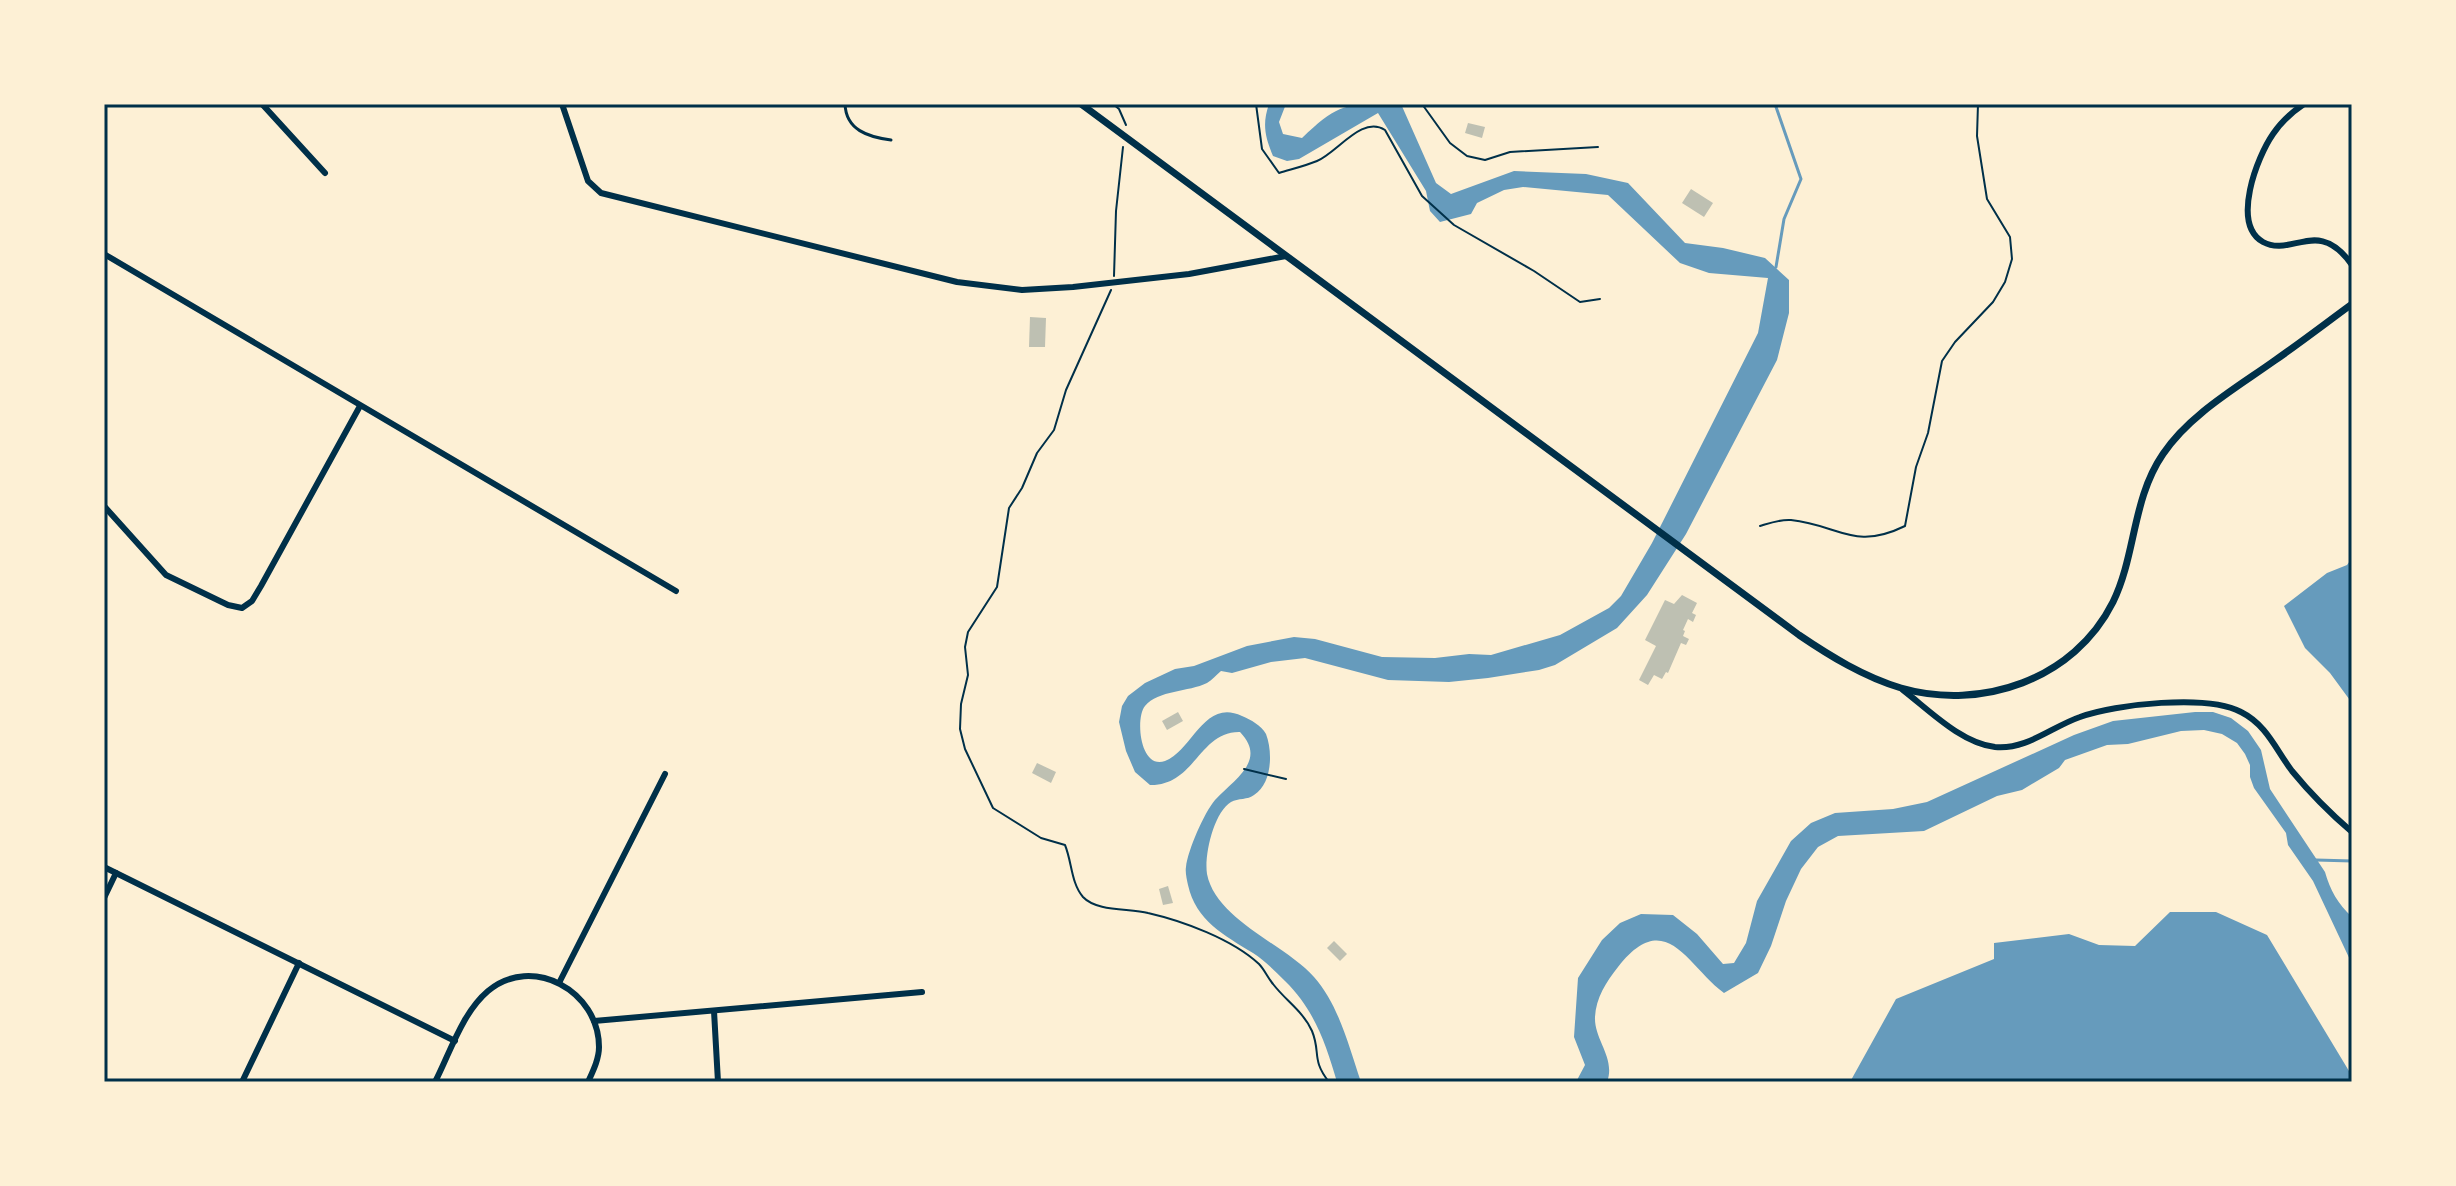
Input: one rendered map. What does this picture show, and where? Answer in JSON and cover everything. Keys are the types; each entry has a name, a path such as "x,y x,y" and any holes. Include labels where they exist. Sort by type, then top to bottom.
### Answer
{"street":[{"path":"262,104 325,173"},
{"path":"562,104 588,181 601,193 957,282 1022,290 1114,283 1189,274 1286,256"},
{"path":"1081,104 1822,651 1855,669 1900,687 1950,695 1989,692 2031,680 2070,657 2102,621 2113,602 2123,579 2144,492 2163,453 2191,423 2237,386 2352,304"},
{"path":"2304,104 2284,120 2263,150 2248,203 2250,228 2264,243 2275,245 2315,240 2330,243 2352,265"},
{"path":"104,254 676,591"},
{"path":"104,506 166,575 228,605 246,607 261,586 360,406"},
{"path":"1900,687 1953,728 1979,743 1994,747 2019,745 2072,720 2113,708 2186,703 2230,707 2264,729 2292,770 2352,832"},
{"path":"559,983 665,774"},
{"path":"104,867 455,1041"},
{"path":"104,898 116,873"},
{"path":"242,1082 299,963"},
{"path":"435,1082 475,1005 499,983 523,976 559,983 578,996 594,1021 598,1054 588,1082"},
{"path":"594,1021 922,992"},
{"path":"714,1011 718,1082"}],"lane":[{"path":"845,104 846,115 857,130 872,137 891,140"}],"path":[{"path":"1113,104 1126,120 1116,211 1114,283 1066,390 1054,430 1037,453 1022,488 1009,508 997,587 968,632 965,647 968,675 961,704 960,729 965,749 993,808 1041,838 1065,845 1074,882 1084,898 1096,905 1145,912 1194,926 1259,964 1275,987 1304,1017 1313,1033 1316,1059 1329,1082"},
{"path":"1256,104 1262,149 1279,173 1320,160 1367,127 1380,127 1385,130 1422,196 1454,225 1534,271 1580,302 1600,299"},
{"path":"1422,104 1450,143 1467,156 1485,160 1510,152 1598,147"},
{"path":"1760,526 1787,519 1863,538 1884,536 1905,526 1942,361 1955,342 1993,302 2005,282 2012,259 2010,237 1987,199 1977,136 1978,104"},
{"path":"1244,769 1286,779"}],"water":[{"path":"1269,104 1286,104 1279,122 1283,134 1302,138 1327,117 1347,107 1401,104 1436,183 1451,194 1514,171 1586,174 1628,183 1685,243 1765,258 1789,280 1789,313 1777,360 1686,534 1647,595 1617,628 1555,665 1539,670 1449,682 1388,680 1305,658 1271,662 1232,673 1221,671 1207,683 1166,694 1145,706 1140,721 1142,741 1150,758 1157,762 1175,755 1208,719 1218,714 1229,712 1242,716 1259,725 1266,734 1270,750 1268,776 1252,797 1231,802 1220,815 1209,846 1207,874 1213,890 1237,918 1302,965 1323,988 1342,1027 1361,1082 1337,1082 1318,1028 1304,1003 1261,959 1204,918 1192,898 1186,869 1193,842 1215,800 1245,769 1250,752 1248,742 1240,732 1226,734 1215,740 1177,777 1150,785 1135,772 1126,751 1119,722 1122,706 1128,696 1145,683 1175,669 1194,666 1247,646 1294,637 1315,639 1382,657 1491,655 1560,635 1609,608 1621,596 1652,543 1758,333 1768,278 1709,273 1680,263 1608,195 1523,187 1504,190 1477,203 1471,214 1440,222 1430,211 1426,191 1378,113 1299,159 1287,161 1273,156 1268,143 1265,124"},
{"path":"2352,558 2352,703 2330,673 2305,648 2284,606 2327,573 2347,565"},
{"path":"2213,712 2231,718 2248,731 2261,750 2270,789 2325,872 2335,896 2352,917 2352,964 2313,881 2288,845 2286,833 2254,788 2250,765 2237,743 2222,734 2204,730 2181,731 2128,744 2107,745 2065,760 2059,768 2022,790 1997,796 1924,831 1838,836 1818,847 1801,869 1758,973 1724,993 1687,957 1663,941 1650,942 1635,949 1609,978 1596,1010 1596,1025 1609,1065 1607,1082 1576,1082 1585,1065 1574,1037 1578,978 1602,940 1620,923 1641,914 1673,915 1697,934 1723,964 1734,963 1746,943 1757,901 1791,841 1811,823 1835,813 1893,809 1927,802 2074,735 2113,721"},
{"path":"2170,912 2216,912 2267,935 2352,1076 2352,1082 1850,1082 1896,999 1994,959 1994,943 2069,934 2099,945 2135,946"}],"building":[{"path":"1468,123 1485,127 1482,138 1465,133"},
{"path":"1691,189 1713,203 1704,217 1682,203"},
{"path":"1030,317 1046,318 1045,347 1029,347"},
{"path":"1682,595 1697,603 1692,613 1696,615 1693,622 1688,619 1683,630 1683,636 1689,639 1686,645 1681,643 1668,673 1662,679 1654,675 1648,685 1639,680 1656,646 1645,640 1665,600 1674,604"},
{"path":"1178,712 1183,721 1167,730 1162,721"},
{"path":"1037,763 1056,772 1051,783 1032,773"},
{"path":"1168,886 1173,903 1163,905 1159,889"},
{"path":"1334,941 1347,954 1340,961 1327,948"}],"waterway":[{"path":"1775,104 1801,179 1784,219 1776,267"},
{"path":"2316,860 2352,861"}]}
